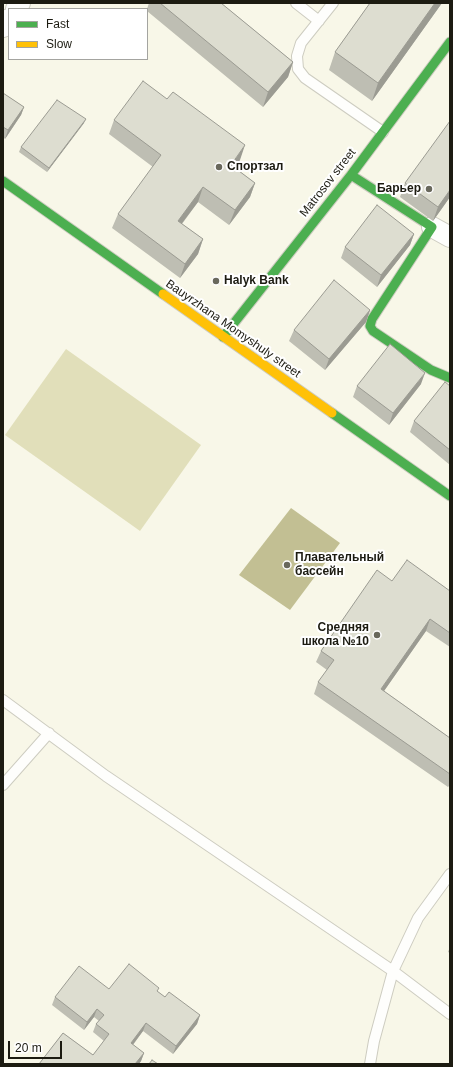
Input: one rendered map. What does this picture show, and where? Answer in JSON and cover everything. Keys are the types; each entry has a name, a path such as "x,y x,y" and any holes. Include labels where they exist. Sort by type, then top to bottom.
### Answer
{"street":[{"name":"Matrosov street","path":"223,338 351,175 450,42"},
{"path":"351,175 450,237"},
{"name":"Bauyrzhana Momyshuly street","path":"3,181 223,338 450,496"},
{"path":"432,227 372,319 370,326 373,331 431,370 450,378"}],"lane":[{"path":"296,3 319,21"},
{"path":"332,3 301,43 297,56 298,69 305,78 383,132"},
{"path":"3,700 106,776 393,971 450,1014"},
{"path":"3,785 49,733"},
{"path":"370,1064 374,1041 393,971 418,918 450,874"}],"shaded area":[{"path":"66,349 201,445 140,531 5,435"},
{"path":"291,508 340,543 290,610 239,575"}],"building":[{"path":"160,3 221,3 293,62 268,92"},
{"path":"370,3 435,3 378,83 335,52"},
{"path":"143,81 167,99 173,92 245,145 231,165 255,183 235,210 203,187 178,221 203,239 185,264 118,214 161,155 114,120"},
{"path":"3,93 24,107 8,130 3,127"},
{"path":"57,100 86,119 49,168 21,147"},
{"path":"450,121 450,190 438,207 405,183"},
{"path":"377,205 414,234 381,275 345,247"},
{"path":"334,280 370,310 329,359 294,330"},
{"path":"390,344 425,373 393,413 357,386"},
{"path":"445,382 450,386 450,450 414,421"},
{"path":"407,560 450,591 450,633 430,619 381,689 450,738 450,774 318,682 334,660 321,651 377,570 392,581"},
{"path":"129,964 159,988 157,991 165,997 169,992 200,1015 176,1046 146,1023 131,1043 144,1053 135,1064 39,1064 63,1033 93,1055 109,1034 96,1024 104,1015 97,1009 87,1022 55,997 79,966 109,989"},
{"path":"152,1060 158,1064 149,1064"}],"traffic: fast":[{"path":"223,337 351,175 450,42"},
{"path":"351,175 432,227 372,319 370,326 373,331 431,370 450,378"},
{"path":"3,181 163,294"},
{"path":"332,413 450,496"}],"traffic: slow":[{"path":"163,294 332,413"}],"place":[{"name":"Спортзал","path":"219,167"},
{"name":"Барьер","path":"429,189"},
{"name":"Halyk Bank","path":"216,281"},
{"name":"Плавательный бассейн","path":"287,565"},
{"name":"Средняя школа №10","path":"377,635"}]}
